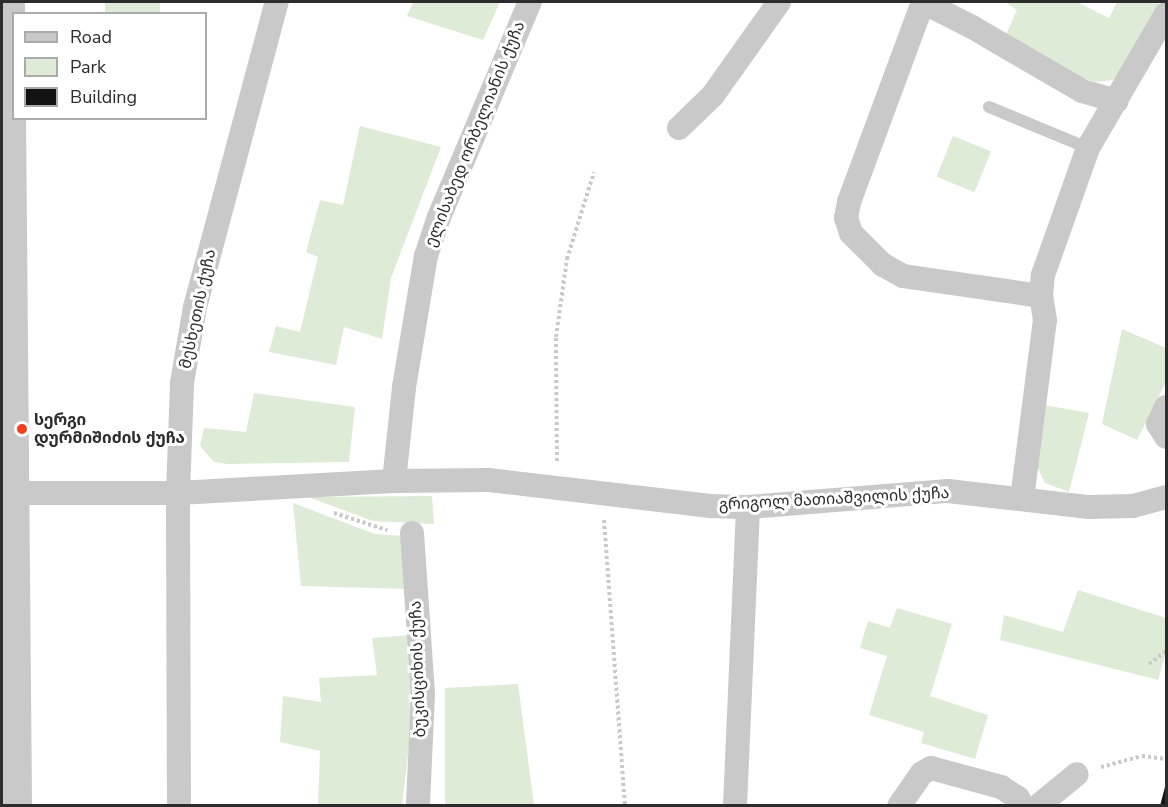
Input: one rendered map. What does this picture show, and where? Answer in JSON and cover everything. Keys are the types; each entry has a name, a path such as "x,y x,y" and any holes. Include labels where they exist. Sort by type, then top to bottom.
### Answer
{"street":[{"path":"9,2 8,493 16,806"},
{"name":"მესხეთის ქუჩა","path":"179,806 178,493 182,383 195,307 277,2"},
{"name":"ელისაბედ ორბელიანის ქუჩა","path":"394,481 404,387 426,256 448,195 530,2"},
{"path":"679,128 713,95 779,2"},
{"path":"1041,296 903,276 883,265 851,233 846,219 849,202 923,2 972,27 1082,91 1117,100"},
{"path":"1022,499 1045,320 1041,296 1043,275 1088,148 1167,14"},
{"path":"1167,407 1158,424 1167,437"},
{"name":"გრიგოლ მათიაშვილის ქუჩა","path":"394,481 489,480 558,486 712,506 748,507 913,491 948,491 1089,507 1133,506 1167,497"},
{"path":"8,493 178,493 394,481"},
{"path":"735,806 748,507"},
{"name":"ბუკისციხის ქუჩა","path":"412,533 423,694 418,806"},
{"path":"899,806 922,773 931,768 1001,787 1018,798 1023,806"},
{"path":"1038,806 1077,774"}],"lane":[{"path":"989,107 1088,148"}],"path":[{"path":"558,486 556,337 567,259 594,172"},
{"path":"602,492 625,806"},
{"path":"1149,664 1167,651"},
{"path":"1077,774 1142,756 1167,759"}],"green space":[{"path":"105,2 160,2 160,12 105,12"},
{"path":"413,2 500,2 483,40 407,16"},
{"path":"1005,2 1077,2 1109,18 1117,2 1160,4 1121,71 1113,80 1096,82 1078,77 1004,39 1017,10"},
{"path":"360,126 441,147 391,278 382,339 344,327 336,365 269,352 276,326 300,332 318,257 306,252 320,200 343,205"},
{"path":"953,136 991,151 975,192 937,177"},
{"path":"1122,329 1166,348 1166,382 1137,440 1102,424"},
{"path":"254,393 355,407 349,462 228,464 214,462 200,446 204,428 246,432"},
{"path":"1039,404 1089,413 1069,492 1045,483 1033,458"},
{"path":"432,496 434,524 373,521 308,497"},
{"path":"293,503 375,534 405,536 409,589 301,586"},
{"path":"1078,590 1166,618 1166,652 1158,680 1000,640 1004,615 1063,632"},
{"path":"897,608 952,624 930,696 988,715 975,759 921,743 924,732 869,715 887,656 860,648 868,621 890,628"},
{"path":"412,635 412,721 402,805 318,805 320,751 280,742 283,696 321,702 319,678 377,675 372,638"},
{"path":"518,684 534,805 445,805 445,688"}],"building":[{"path":"1166,783 1166,806 1160,806"}],"place":[{"name":"სერგი დურმიშიძის ქუჩა","path":"22,429"}]}
